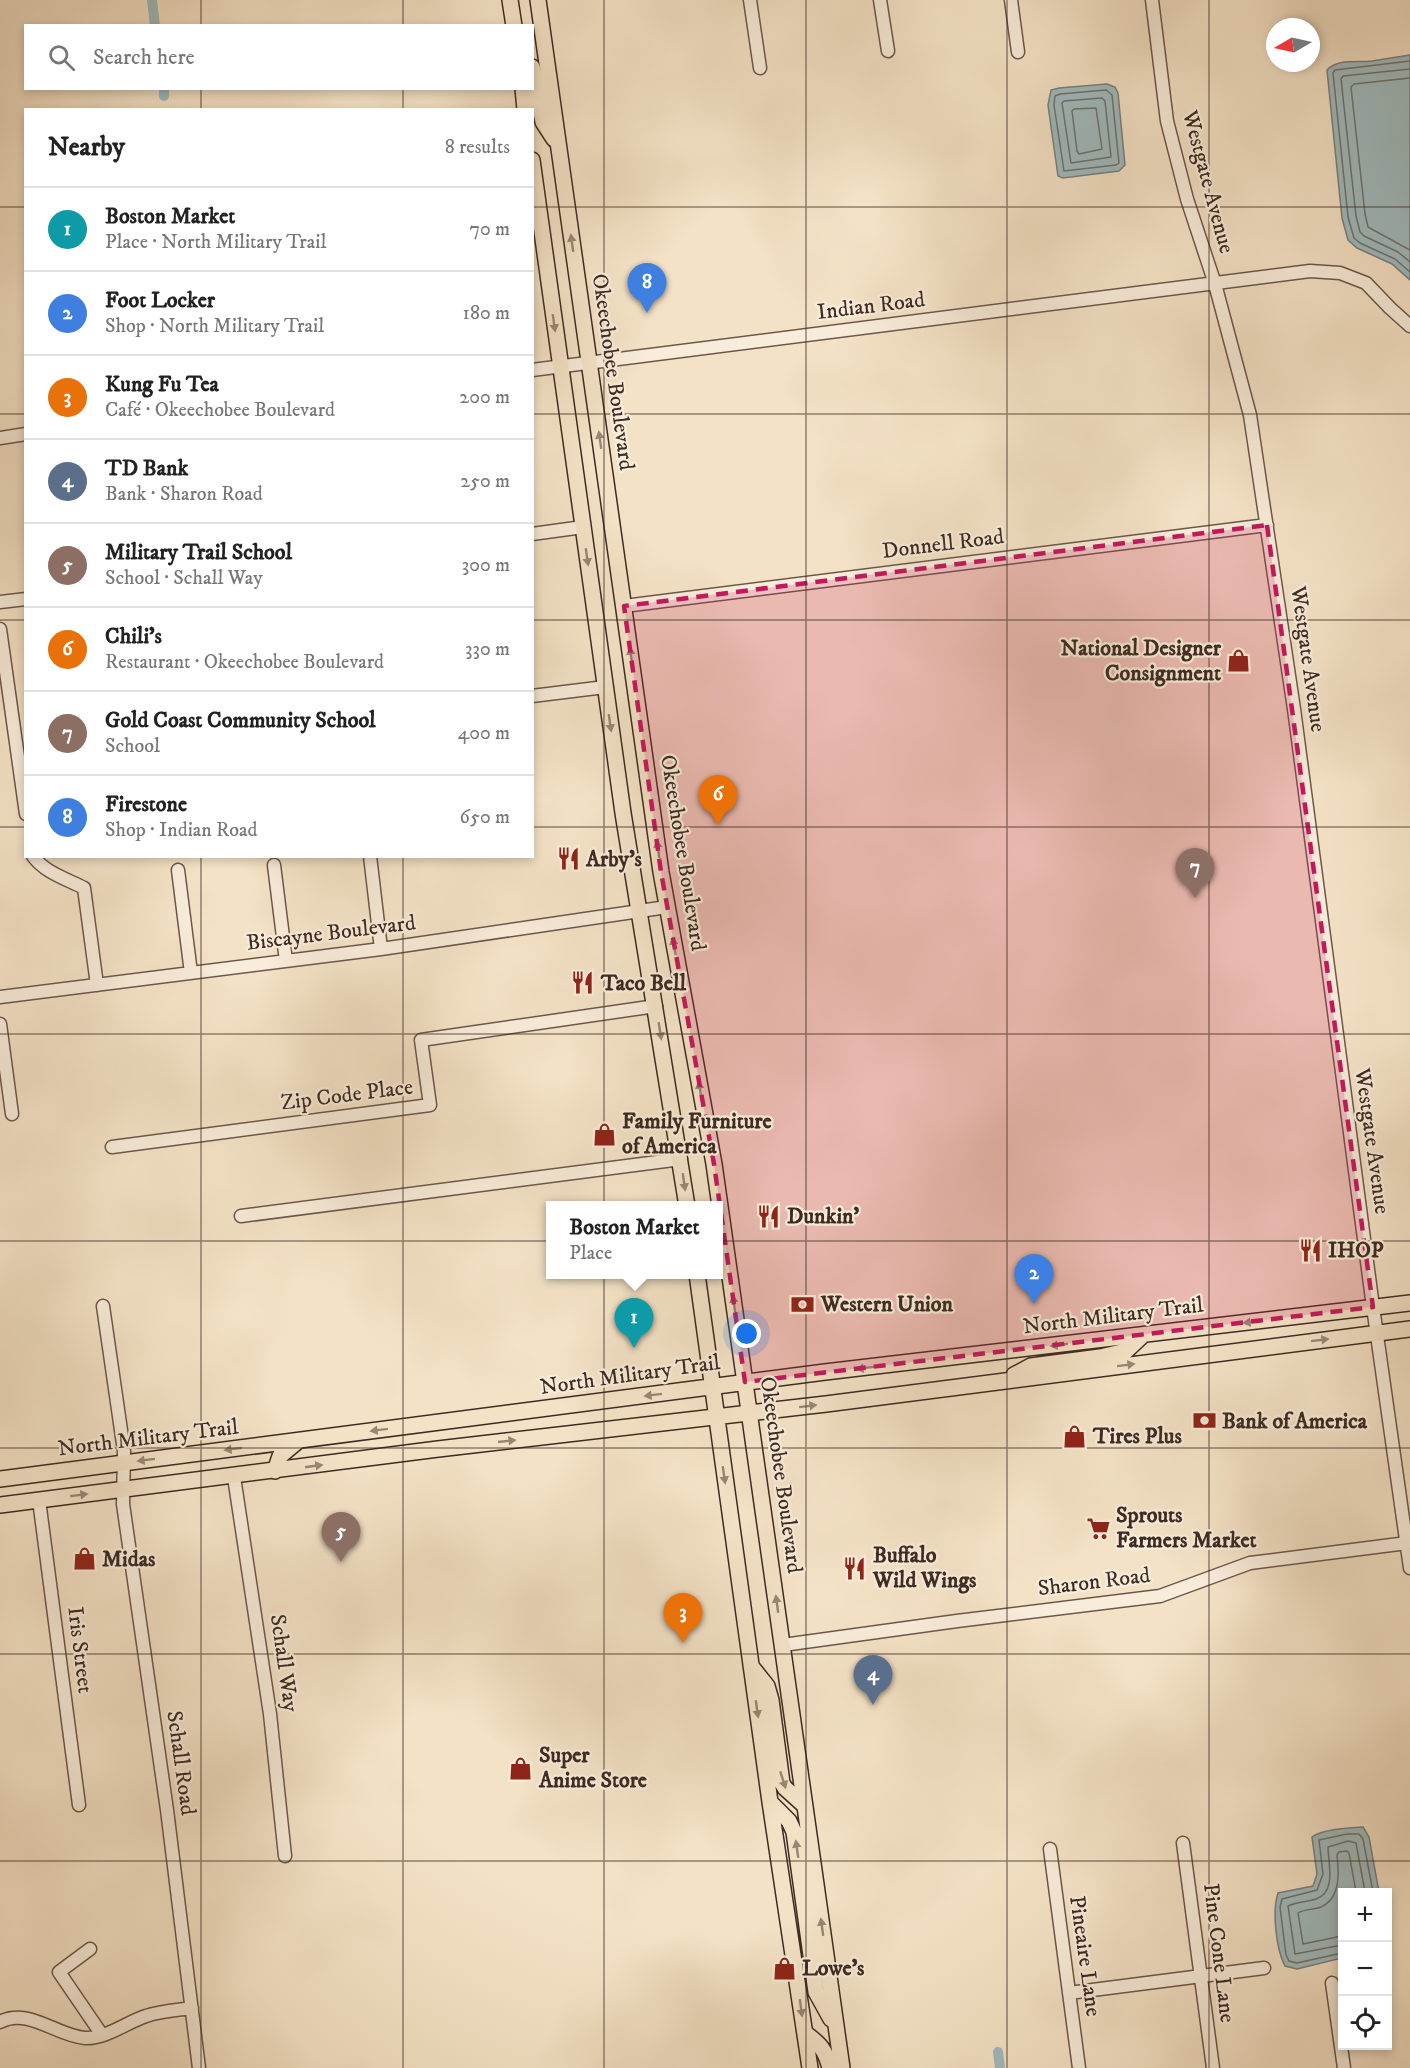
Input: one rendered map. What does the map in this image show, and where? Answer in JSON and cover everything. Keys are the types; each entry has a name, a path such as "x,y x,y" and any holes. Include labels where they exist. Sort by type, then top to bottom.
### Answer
{"main road":[{"path":"510,0 514,24"},
{"name":"Okeechobee Boulevard","path":"538,0 667,907 719,1201"},
{"path":"534,77 543,122 557,144"},
{"path":"523,90 525,108"},
{"path":"534,175 605,687 686,1201"},
{"name":"Okeechobee Boulevard","path":"723,1225 842,2068"},
{"path":"698,1279 770,1802 810,2068"},
{"name":"North Military Trail","path":"0,1479 746,1382 1410,1303"},
{"path":"0,1505 1410,1329"},
{"path":"1003,1381 1031,1366 1126,1351 1142,1336"},
{"path":"275,1471 280,1456 298,1441"},
{"path":"751,1665 766,1686 771,1700 782,1783 805,1806"},
{"path":"770,1802 789,1821 794,1832 816,1992 836,2026"},
{"path":"805,2034 819,2043 830,2068"}],"street":[{"path":"750,0 760,68"},
{"path":"880,0 888,51"},
{"path":"1011,0 1018,52"},
{"name":"Westgate Avenue","path":"1152,0 1167,121 1187,199 1215,284 1251,415 1309,819 1410,1568"},
{"name":"Indian Road","path":"534,370 1310,271 1340,273 1366,283 1410,326"},
{"path":"0,438 24,434"},
{"name":"Donnell Road","path":"624,606 1267,525"},
{"path":"534,534 583,527"},
{"path":"0,602 24,599"},
{"path":"0,629 22,761 24,788"},
{"path":"534,696 605,687"},
{"path":"34,858 48,870 84,888 97,984"},
{"path":"370,858 381,949"},
{"path":"274,865 286,961"},
{"path":"178,870 191,972"},
{"name":"Biscayne Boulevard","path":"0,997 381,949 667,907"},
{"name":"Zip Code Place","path":"112,1147 430,1105 422,1040 656,1006"},
{"path":"0,1024 12,1114"},
{"path":"241,1216 681,1159"},
{"name":"Schall Road","path":"103,1306 124,1451 123,1504 168,1822 199,2068"},
{"name":"Schall Way","path":"234,1477 270,1714 285,1856"},
{"name":"Iris Street","path":"39,1500 78,1805"},
{"name":"Sharon Road","path":"783,1645 1160,1596 1250,1563 1407,1543"},
{"name":"Pine Cone Lane","path":"1183,1843 1213,2068"},
{"name":"Pineaire Lane","path":"1050,1849 1079,2068"},
{"path":"90,1949 59,1972 102,2035"},
{"path":"1069,1993 1264,1968"},
{"path":"1332,1983 1344,2068"},
{"path":"0,2022 11,2017 29,2019 76,2036 92,2038 147,2015 192,2008"}],"highlighted area":[{"path":"1267,525 1373,1307 745,1382 714,1164 661,872 624,606"}],"water":[{"path":"1410,55 1410,280 1392,264 1357,248 1348,240 1342,218 1327,70 1343,62 1372,61"},
{"path":"1107,84 1115,87 1118,93 1125,165 1119,171 1063,178 1058,176 1048,105 1051,90"},
{"path":"1363,1827 1369,1837 1378,1888 1338,1888 1338,1959 1297,1969 1285,1966 1279,1950 1276,1930 1275,1910 1278,1893 1313,1886 1317,1874 1312,1837 1344,1828"}],"waterway":[{"path":"152,0 155,24"},
{"path":"164,90 164,96"},
{"path":"998,2052 1000,2068"}],"place":[{"name":"Firestone","path":"647,313"},
{"name":"National Designer Consignment","path":"1239,661"},
{"name":"Chili's","path":"718,825"},
{"name":"Arby's","path":"568,859"},
{"name":"Gold Coast Community School","path":"1195,898"},
{"name":"Taco Bell","path":"583,983"},
{"name":"Family Furniture of America","path":"604,1134"},
{"name":"Dunkin'","path":"769,1216"},
{"name":"IHOP","path":"1310,1250"},
{"name":"Western Union","path":"803,1304"},
{"name":"Foot Locker","path":"1034,1304"},
{"name":"Boston Market","path":"634,1348"},
{"name":"Bank of America","path":"1204,1421"},
{"name":"Tires Plus","path":"1075,1436"},
{"name":"Sprouts Farmers Market","path":"1098,1528"},
{"name":"Midas","path":"84,1559"},
{"name":"Military Trail School","path":"341,1562"},
{"name":"Buffalo Wild Wings","path":"855,1568"},
{"name":"Kung Fu Tea","path":"683,1643"},
{"name":"TD Bank","path":"873,1705"},
{"name":"Super Anime Store","path":"521,1768"},
{"name":"Lowe's","path":"784,1968"}]}
